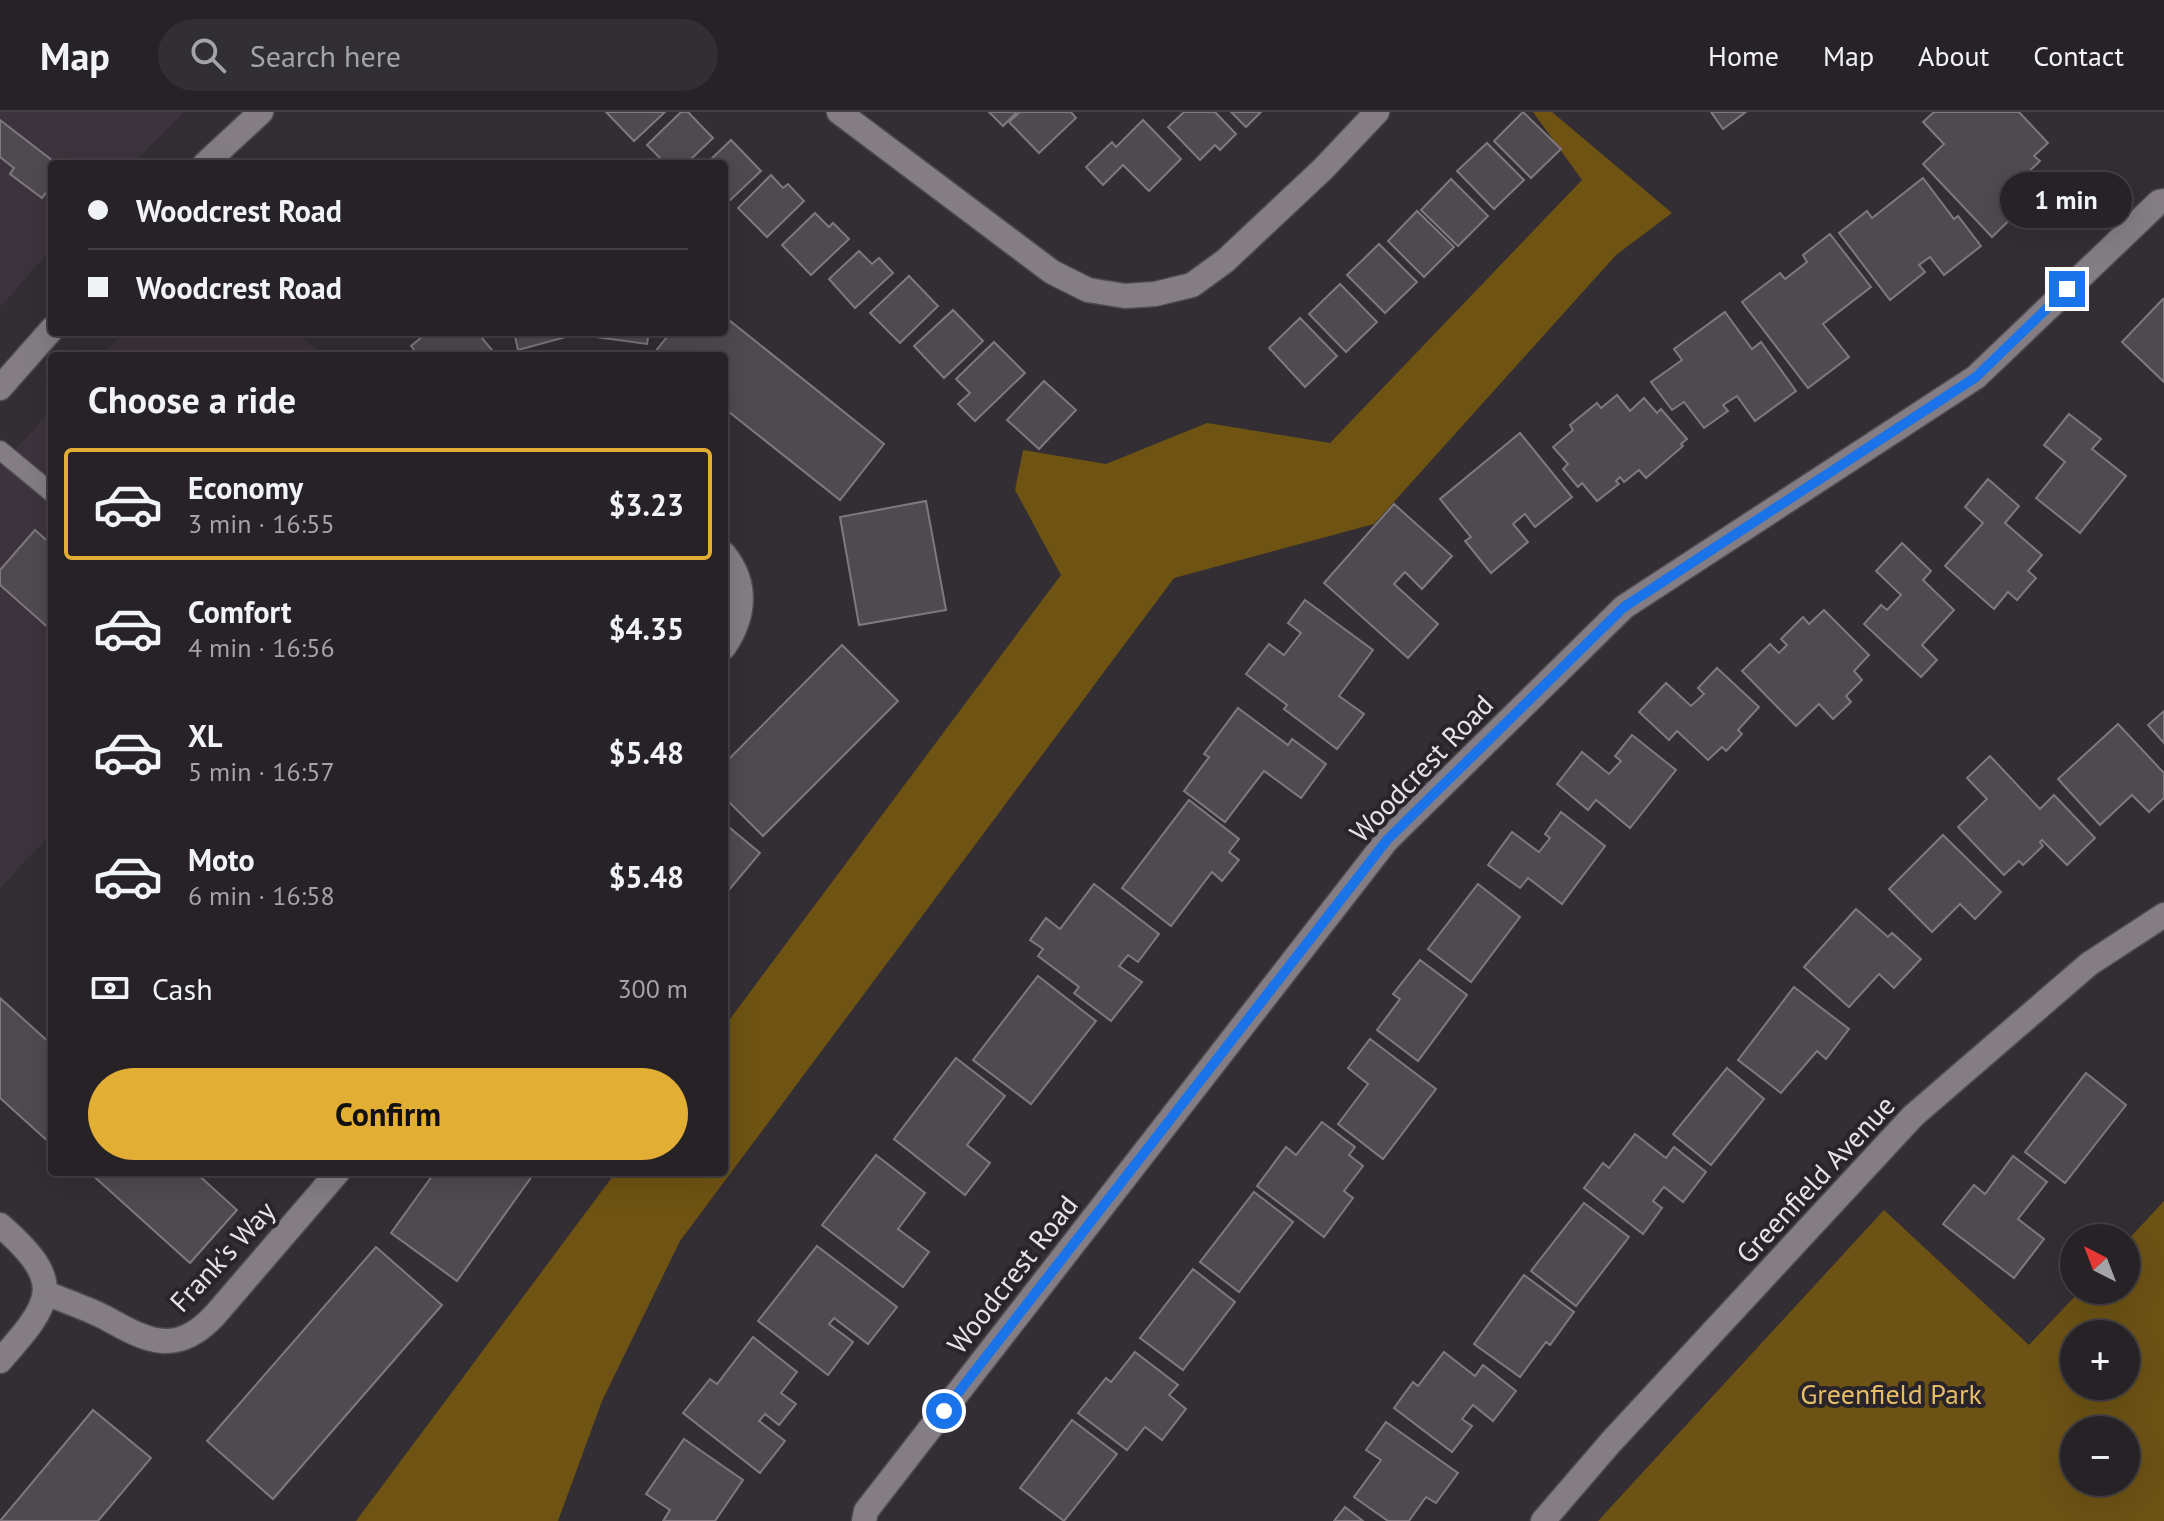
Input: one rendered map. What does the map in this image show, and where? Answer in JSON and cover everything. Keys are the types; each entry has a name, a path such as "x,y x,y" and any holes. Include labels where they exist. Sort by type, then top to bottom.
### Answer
{"street":[{"path":"209,160 261,112"},
{"path":"839,112 1052,272 1088,290 1125,296 1155,294 1192,285 1225,261 1323,169 1377,112"},
{"name":"Woodcrest Road","path":"864,1521 866,1511 1387,840 1624,607 1976,377 2159,202 2164,201"},
{"path":"0,388 48,334"},
{"path":"728,561 740,581 742,597 737,623 728,640"},
{"name":"Greenfield Avenue","path":"1543,1521 1611,1442 1913,1116 2089,964 2164,915"},
{"name":"Frank's Way","path":"46,1293 146,1339 163,1342 181,1340 200,1331 215,1315 335,1176"},
{"path":"0,1225 23,1246 39,1268 46,1293 42,1310 32,1325 0,1361"}],"lane":[{"path":"0,450 48,490"}],"shaded area":[{"path":"0,112 184,112 136,160 48,160 48,253 0,307"},
{"path":"1533,112 1552,112 1672,213 1616,255 1374,524 1174,578 680,1241 602,1401 558,1521 356,1521 613,1176 728,1176 728,1022 1061,575 1015,490 1023,450 1106,464 1207,423 1330,443 1582,180"},
{"path":"120,336 301,336 319,352 106,352"},
{"path":"48,413 48,837 0,888 0,467"}],"green space":[{"name":"Greenfield Park","path":"2164,1201 2164,1521 1598,1521 1884,1210 2029,1345 2068,1304 2140,1304 2140,1227"}],"building":[{"path":"606,112 665,112 634,141"},
{"path":"681,112 688,112 713,138 690,160 662,160 647,145"},
{"path":"989,112 1017,112 1003,126"},
{"path":"1020,112 1071,112 1076,118 1039,153 1009,122"},
{"path":"1184,112 1215,112 1236,134 1220,150 1215,145 1200,160 1168,127"},
{"path":"1231,112 1261,112 1246,127"},
{"path":"1523,112 1561,149 1531,178 1494,141"},
{"path":"1711,112 1746,112 1723,129"},
{"path":"1934,112 2019,112 2048,143 2034,156 2040,161 2022,178 2017,173 2005,184 2025,205 1992,237 1923,164 1944,144 1923,122"},
{"path":"0,120 52,160 48,160 48,195 46,193 42,198 10,174 14,168 0,157"},
{"path":"1143,120 1181,159 1149,191 1123,165 1103,185 1086,167 1112,142 1116,147"},
{"path":"731,140 761,171 728,202 728,160 710,160"},
{"path":"1487,143 1524,180 1494,209 1457,171"},
{"path":"771,175 783,188 788,184 804,201 767,237 738,208"},
{"path":"1923,178 1954,219 1958,216 1981,246 1944,275 1930,257 1919,265 1925,272 1890,300 1839,233 1867,211 1872,218"},
{"path":"1451,179 1488,216 1458,246 1421,210"},
{"path":"1417,211 1454,247 1424,277 1388,241"},
{"path":"815,213 829,227 833,223 849,239 811,275 782,245"},
{"path":"1830,234 1871,287 1823,324 1849,357 1808,388 1742,302 1780,273 1785,279 1807,262 1803,255"},
{"path":"1379,244 1417,282 1385,313 1347,275"},
{"path":"859,251 872,264 879,258 893,273 855,308 829,279"},
{"path":"909,276 938,306 900,343 870,313"},
{"path":"1340,284 1377,322 1346,352 1309,314"},
{"path":"2164,300 2164,382 2122,342"},
{"path":"953,310 983,341 944,378 914,346"},
{"path":"1725,312 1752,349 1761,342 1796,391 1755,421 1737,396 1723,405 1728,411 1704,428 1684,402 1672,410 1651,382 1682,360 1674,349"},
{"path":"1300,318 1337,356 1305,387 1269,348"},
{"path":"728,319 884,444 840,500 728,411 728,352 655,352 668,336 728,336"},
{"path":"423,336 480,336 494,352 416,352 411,346"},
{"path":"515,336 569,336 518,350"},
{"path":"595,336 648,336 647,344"},
{"path":"994,342 1025,373 975,421 958,404 970,393 956,379"},
{"path":"1044,381 1076,410 1039,449 1007,420"},
{"path":"1617,395 1630,411 1644,398 1657,413 1661,409 1687,439 1646,478 1639,470 1624,482 1620,477 1616,481 1619,484 1597,501 1582,483 1578,487 1563,469 1568,464 1553,447 1573,430 1570,425 1597,403 1601,408"},
{"path":"2069,414 2101,439 2092,449 2126,476 2080,533 2036,498 2065,462 2044,445"},
{"path":"1520,433 1572,497 1535,527 1525,514 1513,524 1528,542 1491,573 1465,541 1471,537 1440,499"},
{"path":"1988,479 2019,506 2005,523 2042,555 2028,571 2036,578 2017,600 2008,592 1994,609 1945,566 1983,523 1965,507"},
{"path":"926,501 946,610 859,625 840,517"},
{"path":"1394,504 1452,556 1422,589 1405,572 1394,584 1438,624 1408,658 1324,583"},
{"path":"35,530 48,541 48,627 0,585 0,570"},
{"path":"1902,543 1931,571 1923,580 1954,610 1922,645 1937,660 1921,677 1864,624 1881,605 1887,610 1901,595 1876,571"},
{"path":"1305,600 1373,650 1339,696 1364,714 1337,749 1284,709 1287,705 1246,674 1269,644 1284,655 1301,633 1288,623"},
{"path":"1824,610 1869,655 1854,671 1862,680 1846,696 1851,702 1833,719 1819,704 1796,726 1742,671 1770,644 1779,653 1787,645 1781,639 1803,617 1809,624"},
{"path":"842,645 898,701 763,836 728,801 728,760"},
{"path":"1717,668 1759,707 1738,730 1742,734 1726,751 1722,747 1708,760 1677,731 1669,740 1639,712 1666,683 1691,706 1704,694 1698,688"},
{"path":"1238,708 1288,745 1292,739 1326,764 1301,798 1264,771 1225,822 1184,791 1209,757 1204,754"},
{"path":"2164,711 2164,743 2148,725"},
{"path":"2118,724 2164,773 2164,798 2149,812 2132,795 2100,825 2058,779"},
{"path":"1632,735 1676,770 1630,828 1596,800 1588,810 1557,784 1582,752 1609,774 1621,761 1615,756"},
{"path":"1990,756 2040,809 2054,795 2095,838 2067,865 2042,840 2043,846 2023,865 2019,861 2004,875 1958,827 1987,799 1967,778"},
{"path":"1189,800 1239,839 1229,852 1239,860 1222,881 1212,872 1171,926 1122,888"},
{"path":"1561,812 1605,846 1562,904 1528,878 1520,888 1488,865 1512,832 1539,852 1550,838 1545,834"},
{"path":"728,826 760,853 728,891"},
{"path":"1943,835 2001,892 1975,919 1960,904 1932,932 1889,889"},
{"path":"1094,884 1159,934 1138,962 1128,955 1119,966 1142,982 1111,1021 1074,993 1079,987 1038,956 1043,949 1030,940 1046,918 1060,929"},
{"path":"1478,884 1520,917 1471,982 1428,949"},
{"path":"1856,909 1888,937 1892,933 1921,959 1894,988 1879,974 1849,1007 1804,967"},
{"path":"1420,960 1467,995 1418,1061 1377,1030 1400,999 1393,994"},
{"path":"1038,976 1096,1021 1031,1104 973,1060"},
{"path":"1794,987 1849,1029 1826,1059 1817,1051 1781,1093 1738,1060"},
{"path":"0,998 48,1041 48,1141 0,1098"},
{"path":"1370,1039 1436,1089 1383,1159 1338,1124 1368,1084 1348,1068"},
{"path":"956,1058 1005,1096 967,1145 990,1163 965,1195 894,1139"},
{"path":"1727,1068 1764,1099 1711,1165 1673,1134"},
{"path":"2086,1073 2126,1105 2065,1183 2025,1152"},
{"path":"1322,1122 1355,1147 1349,1155 1363,1166 1344,1191 1353,1198 1324,1237 1257,1186 1286,1147 1296,1155"},
{"path":"1635,1134 1666,1158 1674,1147 1706,1172 1683,1202 1664,1187 1653,1201 1662,1208 1643,1234 1584,1188 1603,1163 1609,1168"},
{"path":"876,1155 925,1193 898,1229 929,1252 903,1287 822,1225"},
{"path":"2013,1156 2047,1182 2018,1219 2044,1239 2014,1278 1943,1224 1974,1185 1985,1194"},
{"path":"93,1176 199,1176 237,1210 190,1263"},
{"path":"432,1176 532,1176 457,1281 391,1233"},
{"path":"1254,1192 1293,1222 1239,1292 1200,1262"},
{"path":"1584,1203 1629,1237 1576,1306 1531,1271"},
{"path":"817,1246 897,1307 868,1344 834,1318 829,1324 853,1342 828,1375 758,1321"},
{"path":"376,1247 442,1305 273,1499 207,1441"},
{"path":"1193,1269 1235,1302 1183,1370 1140,1338"},
{"path":"1524,1275 1574,1312 1550,1345 1546,1342 1520,1377 1474,1344"},
{"path":"753,1337 797,1372 781,1393 796,1404 779,1425 765,1414 759,1421 785,1441 760,1473 683,1413 710,1379 717,1384"},
{"path":"1135,1352 1178,1385 1169,1395 1186,1409 1162,1440 1145,1427 1127,1450 1078,1413 1106,1378 1111,1382"},
{"path":"1444,1352 1475,1376 1483,1365 1516,1391 1493,1421 1473,1405 1462,1419 1472,1426 1452,1452 1394,1408 1413,1382 1418,1386"},
{"path":"93,1410 151,1458 98,1521 0,1521"},
{"path":"1072,1420 1117,1454 1064,1521 1020,1488"},
{"path":"1386,1422 1458,1473 1436,1503 1426,1497 1409,1521 1388,1521 1354,1497 1381,1460 1366,1450"},
{"path":"684,1439 743,1480 715,1521 663,1521 670,1510 646,1494"},
{"path":"1345,1507 1363,1521 1334,1521"}],"route":[{"path":"944,1411 1387,840 1624,607 1976,377 2067,289"}]}
